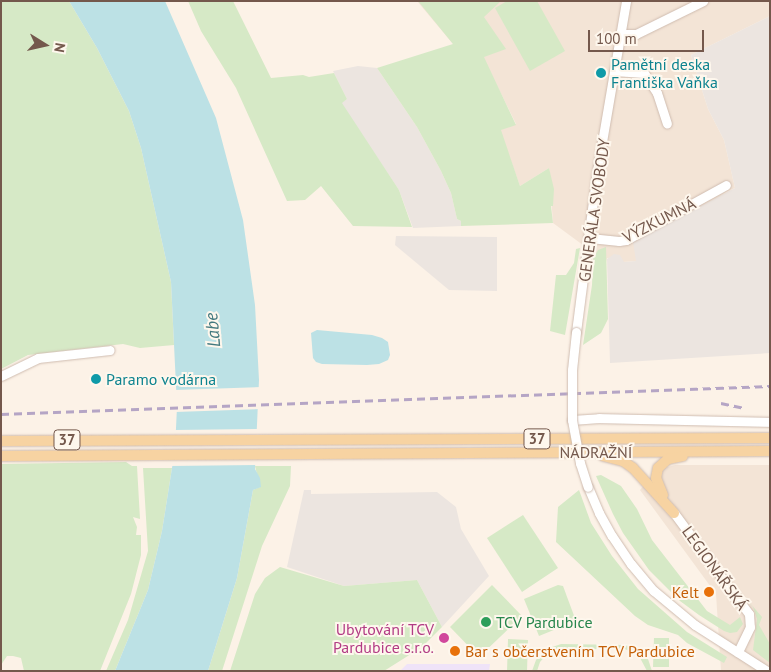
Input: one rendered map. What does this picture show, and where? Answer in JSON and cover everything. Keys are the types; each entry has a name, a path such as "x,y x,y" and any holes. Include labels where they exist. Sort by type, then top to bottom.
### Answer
{"main road":[{"name":"NÁDRAŽNÍ","path":"1,441 770,438"},
{"name":"NÁDRAŽNÍ","path":"1,456 770,451"},
{"path":"582,452 619,460 628,464 674,513"},
{"path":"674,513 658,486 657,470 668,459 702,452"}],"street":[{"name":"GENERÁLA SVOBODY","path":"572,420 572,370 576,332 590,238 596,177 626,1"},
{"path":"620,34 636,34 703,1"},
{"path":"614,72 642,72 646,74 657,93 667,123"},
{"name":"VÝZKUMNÁ","path":"590,238 626,240 726,185"},
{"path":"1,376 38,358 110,350"},
{"path":"767,671 684,618 654,590 631,564 599,513 588,487 580,463 572,420 598,418 770,422"},
{"name":"LEGIONÁŘSKÁ","path":"674,513 749,614 750,627 738,652"}],"shaded area":[{"path":"417,1 770,1 770,16 691,55 708,109 724,140 735,188 726,192 636,261 623,262 607,258 606,262 553,223 549,168 520,186 500,130 516,124 483,57 453,44"},
{"path":"770,16 770,353 610,363 607,259 614,254 620,255 624,262 636,261 633,242 735,188 724,140 708,109 691,55"},
{"path":"358,66 377,68 417,127 451,193 457,219 461,221 461,226 413,228 399,190 341,103 347,99 333,71"},
{"path":"396,236 497,237 497,291 449,290 395,245"},
{"path":"675,465 770,465 770,671 721,671 716,594 640,490 657,470"},
{"path":"304,490 311,490 311,494 437,492 456,507 461,529 489,576 442,627 417,580 344,586 287,567"},
{"path":"407,664 490,664 489,671 400,671"}],"green space":[{"path":"1,1 69,1 97,48 129,111 141,148 171,282 174,345 140,348 123,344 28,355 1,369"},
{"path":"188,1 233,1 271,78 303,75 309,77 334,73 347,99 342,103 399,190 412,227 353,226 321,186 305,200 287,201 236,88 201,31"},
{"path":"418,1 501,1 484,17 506,49 484,57 516,125 501,130 520,186 549,168 554,189 553,206 551,206 553,223 461,226 461,221 457,219 451,193 441,171 417,127 377,68 453,44"},
{"path":"507,1 537,1 565,51 530,71 495,8"},
{"path":"606,247 608,319 601,333 583,345 592,285 593,259 598,250"},
{"path":"580,248 565,335 550,331 556,275 566,275 574,263 576,249"},
{"path":"126,462 132,466 137,466 140,519 133,517 137,527 136,535 141,535 141,555 131,594 100,671 24,671 21,658 13,656 7,656 1,665 1,464"},
{"path":"255,466 291,466 290,486 262,546 222,671 208,671 237,578 253,490 260,487"},
{"path":"143,468 172,468 162,531 148,590 115,671 106,671 128,620 148,551"},
{"path":"601,475 621,486 637,509 652,540 707,611 730,625 740,617 743,624 737,632 730,633 724,631 699,615 680,601 649,570 623,533 613,514 596,476"},
{"path":"579,490 591,523 612,556 638,589 687,632 727,657 724,663 687,643 678,635 648,625 635,616 556,542 558,507"},
{"path":"523,515 558,568 522,592 487,538"},
{"path":"280,567 344,586 417,580 442,627 422,647 384,671 230,671 255,594 265,578"},
{"name":"TCV Pardubice","path":"492,585 522,616 479,657 450,627"},
{"path":"558,585 563,586 576,621 539,636 524,599"},
{"path":"743,595 762,617 759,625 770,644 770,663 753,650 757,619 753,607"},
{"path":"654,638 669,638 669,667 653,667"},
{"path":"508,639 528,640 527,671 507,671"},
{"path":"561,644 625,645 633,647 648,659 652,671 647,671 639,656 625,649 561,649 547,654 540,662 537,671 532,671 536,660 544,650"}],"water":[{"name":"Labe","path":"69,1 165,1 216,118 243,220 255,305 259,380 255,469 260,478 261,487 253,490 237,578 208,671 115,671 148,590 162,531 175,449 177,407 171,282 141,148 129,111 97,48"},
{"path":"317,330 372,335 382,338 388,342 390,355 388,360 379,364 322,364 316,362 313,358 311,333"}],"pier":[{"path":"262,387 260,409 175,412 174,390"},
{"path":"259,429 258,465 170,466 174,430"}],"railway":[{"path":"1,414 770,386"},
{"path":"721,403 744,408"}],"place":[{"name":"Pamětní deska Františka Vaňka","path":"601,73"},
{"name":"Paramo vodárna","path":"96,379"},
{"name":"Kelt","path":"709,592"},
{"name":"TCV Pardubice","path":"486,622"},
{"name":"Ubytování TCV Pardubice s.r.o.","path":"444,638"},
{"name":"Bar s občerstvením TCV Pardubice","path":"455,651"}]}
